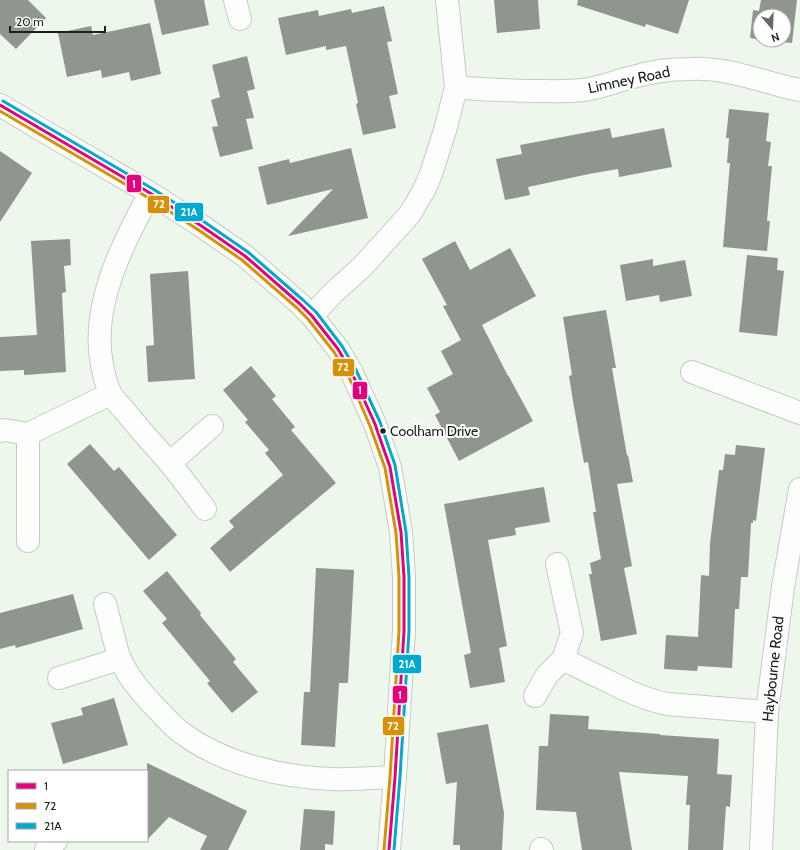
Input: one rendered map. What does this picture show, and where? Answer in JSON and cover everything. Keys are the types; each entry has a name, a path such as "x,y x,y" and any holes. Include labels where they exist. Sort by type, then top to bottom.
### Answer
{"street":[{"path":"312,316 332,294 362,267 410,214 432,174 456,87 447,0"},
{"name":"Limney Road","path":"456,87 481,90 583,90 599,87 634,76 690,68 730,72 800,90"},
{"path":"0,105 150,193 246,256 312,316 338,349 352,373 375,424 390,467 395,489 401,532 404,577 404,631 389,850"},
{"path":"150,193 113,270 107,289 102,315 100,355 110,394 170,463 205,509"},
{"path":"692,372 800,413"},
{"path":"0,430 28,434 110,394"},
{"path":"170,463 212,426"},
{"path":"28,434 28,541"},
{"name":"Haybourne Road","path":"762,850 767,712 783,587 800,489"},
{"path":"535,696 547,675 563,659 572,633 557,564"},
{"path":"105,604 119,659 146,698 183,734 219,755 268,771 292,776 333,779 395,777"},
{"path":"59,678 119,659"},
{"path":"563,659 655,702 767,712"},
{"path":"46,850 55,842"}],"building":[{"path":"0,0 28,0 46,18 16,49 0,34"},
{"path":"154,0 204,0 209,25 162,35"},
{"path":"494,0 538,0 540,29 497,33"},
{"path":"578,0 689,0 678,34 646,24 645,27 577,5"},
{"path":"761,0 797,0 792,43 792,8 760,8"},
{"path":"384,6 392,41 387,42 398,94 389,96 396,128 363,135 346,46 326,50 326,46 286,55 278,18 318,10 319,16 351,9 352,13"},
{"path":"752,19 752,38 750,38"},
{"path":"150,23 161,74 131,81 129,72 102,78 101,70 67,77 58,33 91,26 93,35"},
{"path":"247,56 255,89 247,91 254,118 246,119 253,149 220,157 212,127 218,126 211,100 220,97 212,65"},
{"path":"729,109 769,113 766,141 771,142 768,166 772,166 767,221 770,221 767,251 723,247 730,163 727,163 729,138 726,138"},
{"path":"610,128 612,138 664,128 672,167 619,177 618,169 589,174 528,187 530,195 505,200 496,159 522,154 520,145"},
{"path":"351,148 368,218 288,236 333,189 267,205 258,167 289,159 290,163"},
{"path":"0,151 32,173 0,222"},
{"path":"70,239 71,265 64,266 66,292 62,293 66,372 24,375 24,370 0,371 0,337 37,335 31,241"},
{"path":"455,241 470,270 510,248 536,296 482,325 533,421 459,461 435,415 440,412 427,388 453,374 441,351 461,340 443,306 447,305 422,259"},
{"path":"747,255 778,258 777,270 784,271 777,336 739,332"},
{"path":"653,259 653,266 685,260 692,296 660,302 659,295 626,301 620,265"},
{"path":"188,271 195,379 148,382 146,346 154,345 150,274"},
{"path":"606,310 616,368 612,368 633,482 617,484 632,566 624,568 637,634 601,641 589,574 592,574 590,563 601,559 593,512 596,512 588,462 584,463 573,401 569,376 572,375 563,317"},
{"path":"251,366 276,396 272,399 295,427 291,430 336,483 230,572 210,548 234,527 229,521 283,475 265,453 269,450 245,422 248,420 223,390"},
{"path":"90,444 114,471 119,467 177,535 149,560 67,464"},
{"path":"736,445 765,448 756,521 753,520 753,523 751,523 748,577 741,577 739,609 735,609 732,668 698,666 697,671 664,669 666,635 698,637 701,575 709,576 710,543 719,470 723,470 725,454 735,455"},
{"path":"544,487 550,522 515,528 516,535 488,540 507,646 499,648 505,682 470,688 464,655 471,653 444,504"},
{"path":"316,568 354,570 348,683 339,683 335,747 301,745 304,692 310,692"},
{"path":"167,571 236,659 233,662 258,692 232,713 207,683 210,681 162,623 167,619 143,591"},
{"path":"73,594 83,629 16,648 15,645 0,649 0,613"},
{"path":"114,698 128,745 63,764 51,723 83,715 81,708"},
{"path":"550,714 589,716 588,729 719,739 717,774 732,775 730,807 726,806 723,850 688,850 690,805 686,805 688,776 619,772 632,850 582,850 576,812 536,810 539,746 548,746"},
{"path":"488,724 504,813 502,850 460,850 460,845 453,845 457,782 446,784 437,733"},
{"path":"147,763 247,811 228,850 200,850 207,836 169,817 148,839"},
{"path":"304,809 335,811 333,845 325,844 325,850 300,850"}],"transit line":[{"name":"21A","path":"3,101 153,189 248,252 316,312 342,346 356,370 380,422 395,465 406,532 409,577 409,631 394,850"},
{"name":"1","path":"0,105 150,193 245,256 312,316 338,349 352,373 375,424 390,467 401,532 404,577 404,631 389,850"},
{"name":"72","path":"0,111 147,197 242,260 308,319 334,352 348,375 370,426 385,468 396,533 399,577 399,631 384,850"}],"place":[{"name":"Coolham Drive","path":"383,431"}]}
